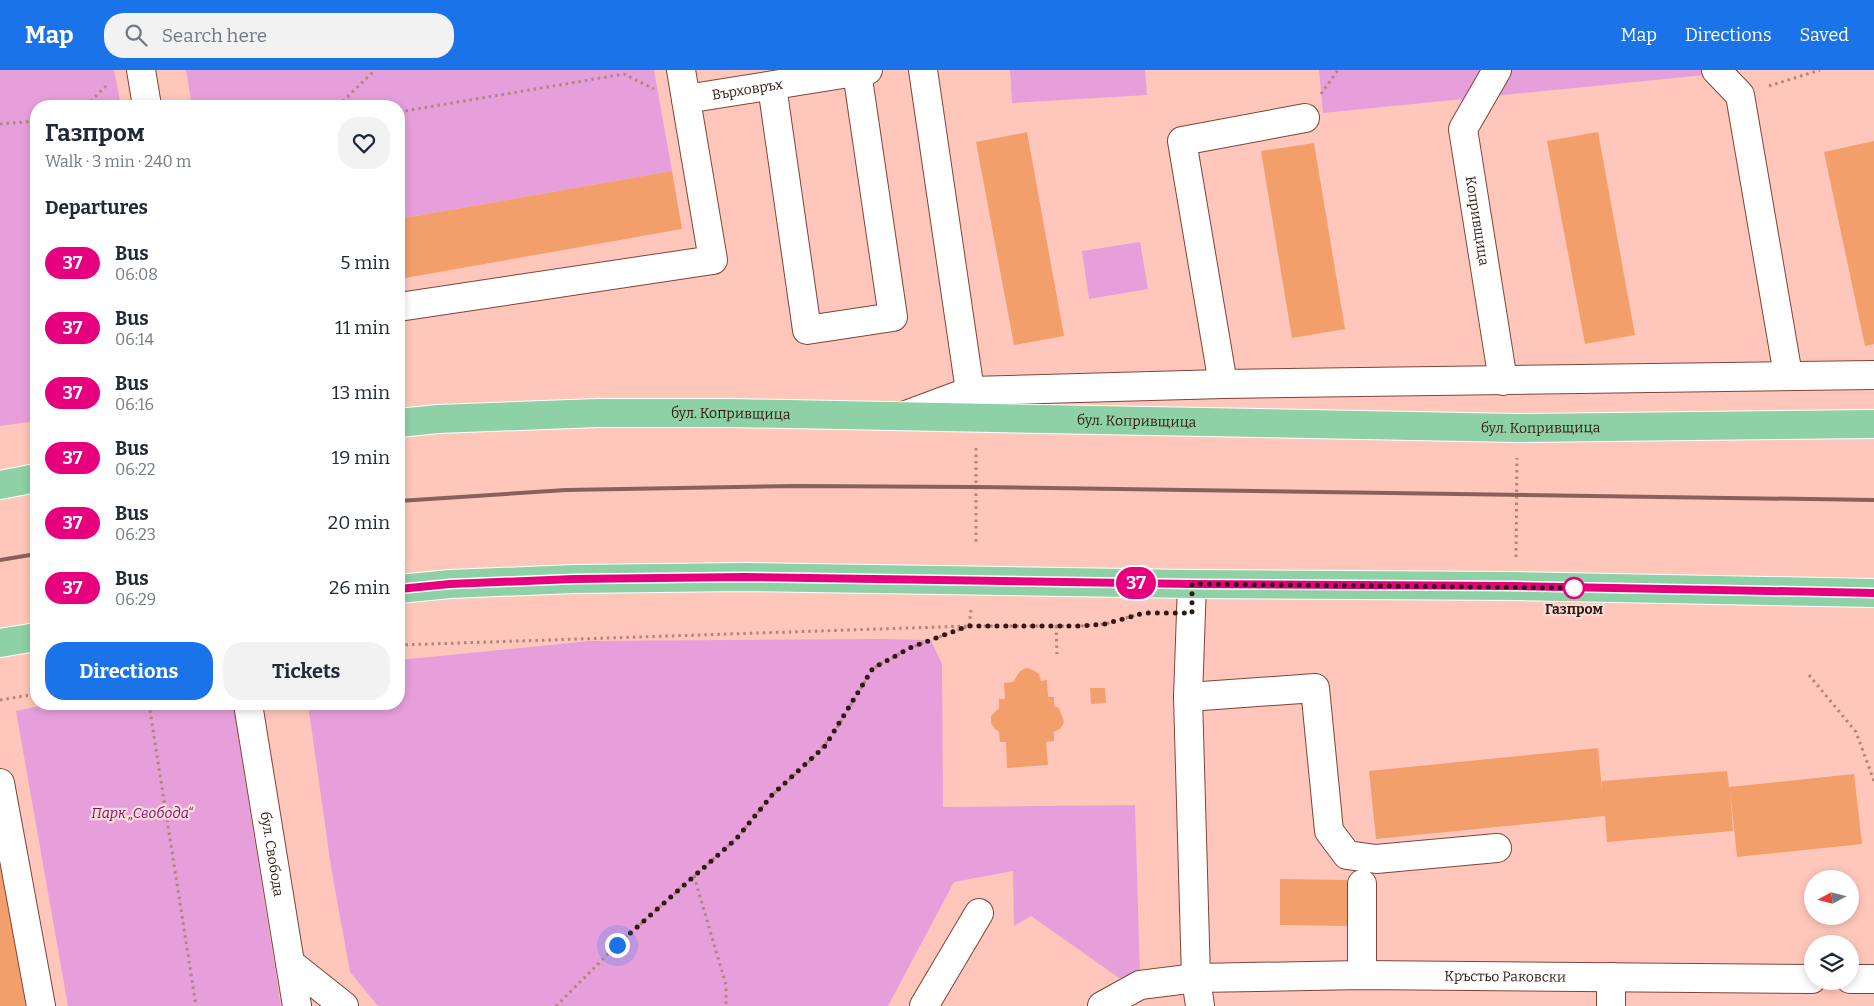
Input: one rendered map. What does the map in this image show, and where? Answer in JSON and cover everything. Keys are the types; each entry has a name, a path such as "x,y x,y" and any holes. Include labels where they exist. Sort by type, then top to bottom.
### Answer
{"main road":[{"name":"бул. Копривщица","path":"405,422 438,419 598,413 730,413 899,418 1517,428 1874,424"},
{"path":"0,485 30,479"},
{"path":"405,588 450,584 744,577 1192,584 1516,586 1874,593"},
{"path":"0,643 30,638"}],"street":[{"path":"141,70 146,100"},
{"path":"405,306 713,260 682,70"},
{"path":"923,70 970,391"},
{"name":"Копривщица","path":"1497,70 1463,129 1503,381"},
{"path":"1716,70 1740,95 1788,375"},
{"path":"772,86 807,330 893,317 862,71"},
{"name":"Върховръх","path":"686,100 862,71"},
{"path":"1223,384 1182,141 1305,118"},
{"path":"899,418 970,391 1223,384 1874,375"},
{"path":"1192,584 1188,697 1196,978 1200,1006"},
{"path":"1188,697 1315,688 1329,831 1347,855 1376,859 1497,848"},
{"name":"бул. Свобода","path":"249,710 297,1006"},
{"path":"0,783 41,1006"},
{"path":"1362,884 1362,975"},
{"path":"924,1006 979,913"},
{"path":"290,963 344,1006"},
{"name":"Кръстьо Раковски","path":"1102,1006 1140,985 1196,978 1362,975 1804,978"},
{"path":"1610,977 1611,1006"},
{"path":"1859,979 1874,979"}],"path":[{"path":"344,100 374,70"},
{"path":"1740,95 1820,70"},
{"path":"405,111 624,74 675,100 686,100"},
{"path":"92,100 106,86"},
{"path":"0,124 30,122"},
{"path":"975,419 976,545"},
{"path":"1516,586 1517,428"},
{"path":"968,626 976,580"},
{"path":"405,645 968,626 1081,626 1105,624 1138,615"},
{"path":"556,1006 617,945 737,838 772,795 825,746 873,668 912,647 968,626"},
{"path":"1056,626 1057,654"},
{"path":"1809,675 1856,732 1874,781"},
{"path":"0,700 30,695"},
{"path":"150,710 196,1006"},
{"path":"694,876 726,985 726,1006"}],"green space":[{"path":"0,70 114,70 120,100 30,100 30,422 0,426"},
{"path":"186,70 654,70 672,171 405,218 405,100 191,100"},
{"path":"1010,70 1145,70 1147,95 1012,103"},
{"path":"1319,70 1734,70 1735,72 1323,113"},
{"path":"1140,242 1148,289 1089,299 1082,251"},
{"path":"931,640 942,664 943,807 1135,805 1140,976 1119,978 1031,916 1014,926 1013,871 954,882 888,1006 378,1006 350,972 331,867 309,710 405,710 405,659 590,641"},
{"name":"Парк „Свобода“","path":"30,708 30,710 234,710 281,1006 68,1006 16,711"}],"building":[{"path":"1027,132 1064,336 1014,345 976,142"},
{"path":"1598,132 1635,335 1585,344 1547,141"},
{"path":"1874,141 1874,344 1865,346 1824,152"},
{"path":"1314,143 1345,329 1292,338 1261,151"},
{"path":"672,171 682,229 405,278 405,218"},
{"path":"1027,668 1039,674 1041,681 1047,680 1048,697 1054,697 1054,706 1059,708 1064,722 1061,728 1054,732 1054,741 1046,742 1048,765 1007,768 1006,742 1000,742 999,732 991,723 991,716 999,708 999,699 1005,699 1004,683 1013,682 1020,671"},
{"path":"1090,688 1105,688 1106,703 1091,704"},
{"path":"1598,748 1602,790 1602,781 1727,771 1729,787 1854,774 1862,844 1737,857 1730,790 1733,831 1607,842 1605,816 1376,839 1369,771"},
{"path":"1,864 26,1006 0,1006"},
{"path":"1280,879 1349,880 1349,926 1280,925"}],"railway":[{"path":"405,501 566,490 797,486 1874,500"},
{"path":"0,560 30,555"}],"bus line":[{"name":"37","path":"405,588 450,584 574,579 744,577 1192,584 1516,586 1874,593"}],"place":[{"name":"Газпром","path":"1574,588"}],"route":[{"path":"617,945 737,838 772,795 825,746 873,668 912,647 968,626 1081,626 1105,624 1144,613 1192,613 1192,584 1576,588 1574,588"}]}
